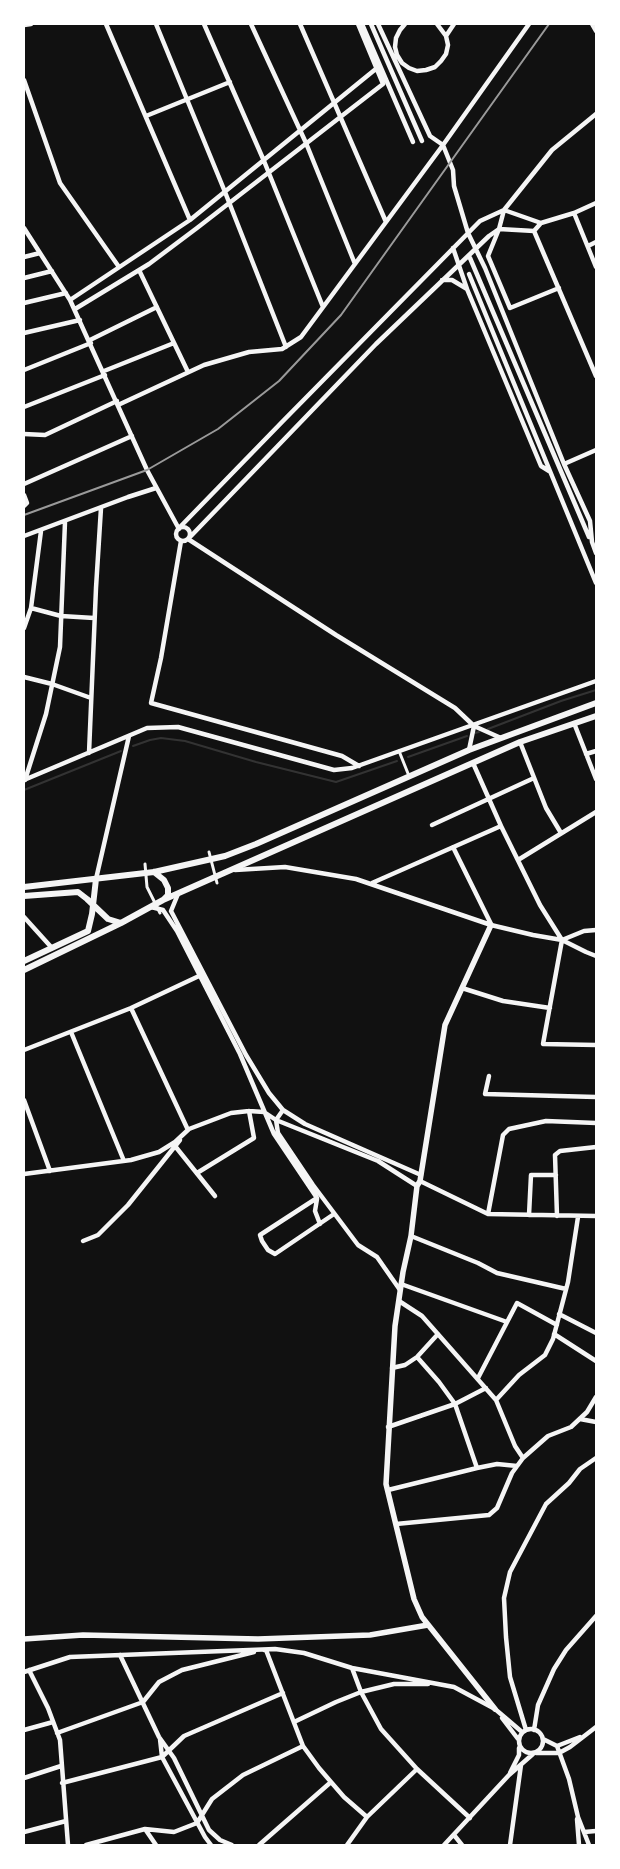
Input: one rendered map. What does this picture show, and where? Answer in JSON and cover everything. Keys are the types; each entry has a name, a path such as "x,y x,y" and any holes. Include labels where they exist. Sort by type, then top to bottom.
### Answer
{"main road":[{"path":"24,887 154,872 209,856 225,856 469,750 596,702"},
{"path":"163,900 216,880 232,870 520,742 596,716"},
{"path":"24,970 121,923 156,909 168,895 168,888 164,880 154,872"},
{"path":"24,961 88,931 96,879"},
{"path":"24,896 78,892 108,919 121,923"}],"street":[{"path":"24,26 31,24"},
{"path":"106,24 190,220"},
{"path":"156,24 286,347"},
{"path":"204,24 264,161 324,307"},
{"path":"251,24 306,143 355,264"},
{"path":"300,24 386,222"},
{"path":"75,310 139,270 229,204 383,84 358,24"},
{"path":"362,24 413,142"},
{"path":"371,24 422,140"},
{"path":"378,24 430,136 443,145 453,170 454,186 468,233 476,248 564,464 590,521 592,542"},
{"path":"405,24 396,38 395,47 397,55 402,63 418,71 435,67 446,54 448,45 446,36 438,24"},
{"path":"446,36 454,24"},
{"path":"24,434 45,435 204,365 249,352 282,349 301,337 443,145 529,24"},
{"path":"592,24 596,31"},
{"path":"70,300 190,220 377,68"},
{"path":"24,80 60,183 119,267"},
{"path":"146,116 230,82"},
{"path":"559,288 510,308 488,256 499,229 504,210 552,150 596,114"},
{"path":"359,766 342,756 151,703 181,541 176,534 480,221 504,210 540,223 574,213 596,203"},
{"path":"574,213 596,267"},
{"path":"534,231 540,223"},
{"path":"24,228 70,300 156,488 179,529"},
{"path":"181,541 189,538 376,344 489,236 499,229 534,231"},
{"path":"534,231 596,376"},
{"path":"588,246 596,242"},
{"path":"452,248 467,289 541,466 549,470"},
{"path":"24,257 40,253"},
{"path":"470,258 596,553"},
{"path":"139,270 188,372"},
{"path":"24,278 52,271"},
{"path":"469,274 596,582"},
{"path":"442,280 452,280 467,289"},
{"path":"24,303 66,293"},
{"path":"24,370 90,342 157,307"},
{"path":"24,334 80,320"},
{"path":"24,407 174,343"},
{"path":"24,484 132,436"},
{"path":"564,464 596,450"},
{"path":"24,536 156,488"},
{"path":"24,495 27,503 24,506"},
{"path":"89,753 94,618 101,508"},
{"path":"590,521 596,517"},
{"path":"24,780 46,714 60,647 65,522"},
{"path":"179,529 187,529 189,538 336,635 455,708 474,726 501,738"},
{"path":"24,628 31,608 41,530"},
{"path":"31,608 61,616 94,618"},
{"path":"24,677 52,684 91,698"},
{"path":"24,780 148,728 178,727 334,770 352,768 596,681"},
{"path":"574,723 596,780"},
{"path":"469,750 474,726"},
{"path":"96,879 129,736"},
{"path":"520,742 546,808 562,833"},
{"path":"399,750 409,776"},
{"path":"586,754 596,752"},
{"path":"473,763 501,826 540,905 562,940 543,1044 596,1045"},
{"path":"432,825 534,778"},
{"path":"518,860 596,812"},
{"path":"372,883 501,826"},
{"path":"453,847 491,925"},
{"path":"209,856 216,880"},
{"path":"145,864 147,887 156,909 164,910 177,931 252,1078 259,1100 274,1134 319,1197 358,1245 377,1257 401,1287 507,1322"},
{"path":"232,870 285,867 356,878 491,925 562,940 596,956"},
{"path":"178,894 171,911 246,1055 269,1093 283,1110 305,1124 488,1214 596,1216"},
{"path":"24,917 52,948"},
{"path":"491,925 445,1025 399,1301 392,1368 386,1484 414,1599 422,1617 518,1739 519,1755 510,1775"},
{"path":"562,940 584,931 596,930"},
{"path":"24,1050 131,1008 199,976"},
{"path":"462,988 503,1000 550,1008"},
{"path":"131,1008 189,1129"},
{"path":"71,1032 124,1161"},
{"path":"489,1076 485,1094 596,1097"},
{"path":"259,1100 269,1093"},
{"path":"24,1100 50,1171"},
{"path":"283,1110 276,1120 278,1132 319,1197 315,1211 320,1224"},
{"path":"24,1174 124,1161 160,1152 189,1129 231,1113 249,1111 264,1112 276,1120 378,1161 419,1180"},
{"path":"197,1173 254,1138 249,1111"},
{"path":"488,1214 504,1135 509,1129 546,1121 596,1123"},
{"path":"83,1241 98,1235 128,1205 189,1129"},
{"path":"175,1146 215,1196"},
{"path":"556,1216 555,1154 560,1151 596,1147"},
{"path":"529,1215 530,1175 556,1174"},
{"path":"319,1197 260,1235 268,1250 275,1254 334,1214"},
{"path":"496,1400 518,1375 545,1356 557,1325 566,1289 578,1217"},
{"path":"411,1236 478,1263 497,1273 566,1289"},
{"path":"399,1301 422,1316 496,1400 515,1446 523,1458"},
{"path":"478,1378 517,1303 557,1325"},
{"path":"559,1314 596,1333"},
{"path":"392,1368 405,1365 417,1357 438,1334"},
{"path":"554,1334 596,1361"},
{"path":"417,1357 455,1404 477,1468"},
{"path":"388,1427 455,1404 486,1388"},
{"path":"396,1524 489,1515 497,1508 512,1473 523,1458 548,1436 571,1427 587,1412 596,1397"},
{"path":"580,1419 596,1422"},
{"path":"524,1731 510,1677 506,1637 504,1598 510,1572 546,1504 569,1483 580,1469 596,1458"},
{"path":"388,1490 498,1464 517,1466"},
{"path":"534,1730 538,1705 554,1669 566,1650 596,1616"},
{"path":"24,1639 82,1635 277,1638 370,1635 428,1625"},
{"path":"266,1650 303,1746 331,1782 367,1817"},
{"path":"57,1733 143,1702 159,1682 182,1670 266,1650"},
{"path":"68,1845 60,1740 48,1708 26,1671 70,1657 266,1650 304,1653 352,1668 454,1687 495,1709 524,1731 534,1730 540,1733 543,1740 542,1747 510,1775 444,1845"},
{"path":"120,1655 159,1737 169,1751 209,1830 220,1840 232,1845"},
{"path":"352,1668 361,1692 381,1729 417,1769 470,1818"},
{"path":"294,1722 361,1692 394,1684 414,1685 433,1683"},
{"path":"62,1783 162,1757 184,1736 283,1692"},
{"path":"24,1730 53,1722"},
{"path":"519,1747 525,1753 559,1753 570,1748 596,1726"},
{"path":"518,1739 524,1731"},
{"path":"543,1740 557,1746 586,1734"},
{"path":"159,1737 162,1757 210,1845"},
{"path":"86,1845 145,1829 174,1832 197,1823 212,1799 243,1774 303,1746"},
{"path":"557,1746 569,1779 577,1813 589,1845"},
{"path":"510,1845 521,1765"},
{"path":"24,1778 61,1766"},
{"path":"347,1845 367,1817 417,1769"},
{"path":"259,1845 331,1782"},
{"path":"577,1813 579,1845"},
{"path":"24,1832 66,1821"},
{"path":"145,1829 156,1845"},
{"path":"584,1832 596,1831"},
{"path":"454,1835 462,1845"}],"waterway":[{"path":"488,729 561,701 596,690"},
{"path":"475,733 479,732"},
{"path":"408,757 467,736"},
{"path":"133,746 161,738 185,741 256,762 336,782 397,761"},
{"path":"24,790 121,751"}],"railway":[{"path":"24,515 147,470 218,429 279,381 341,315 549,24"}]}
